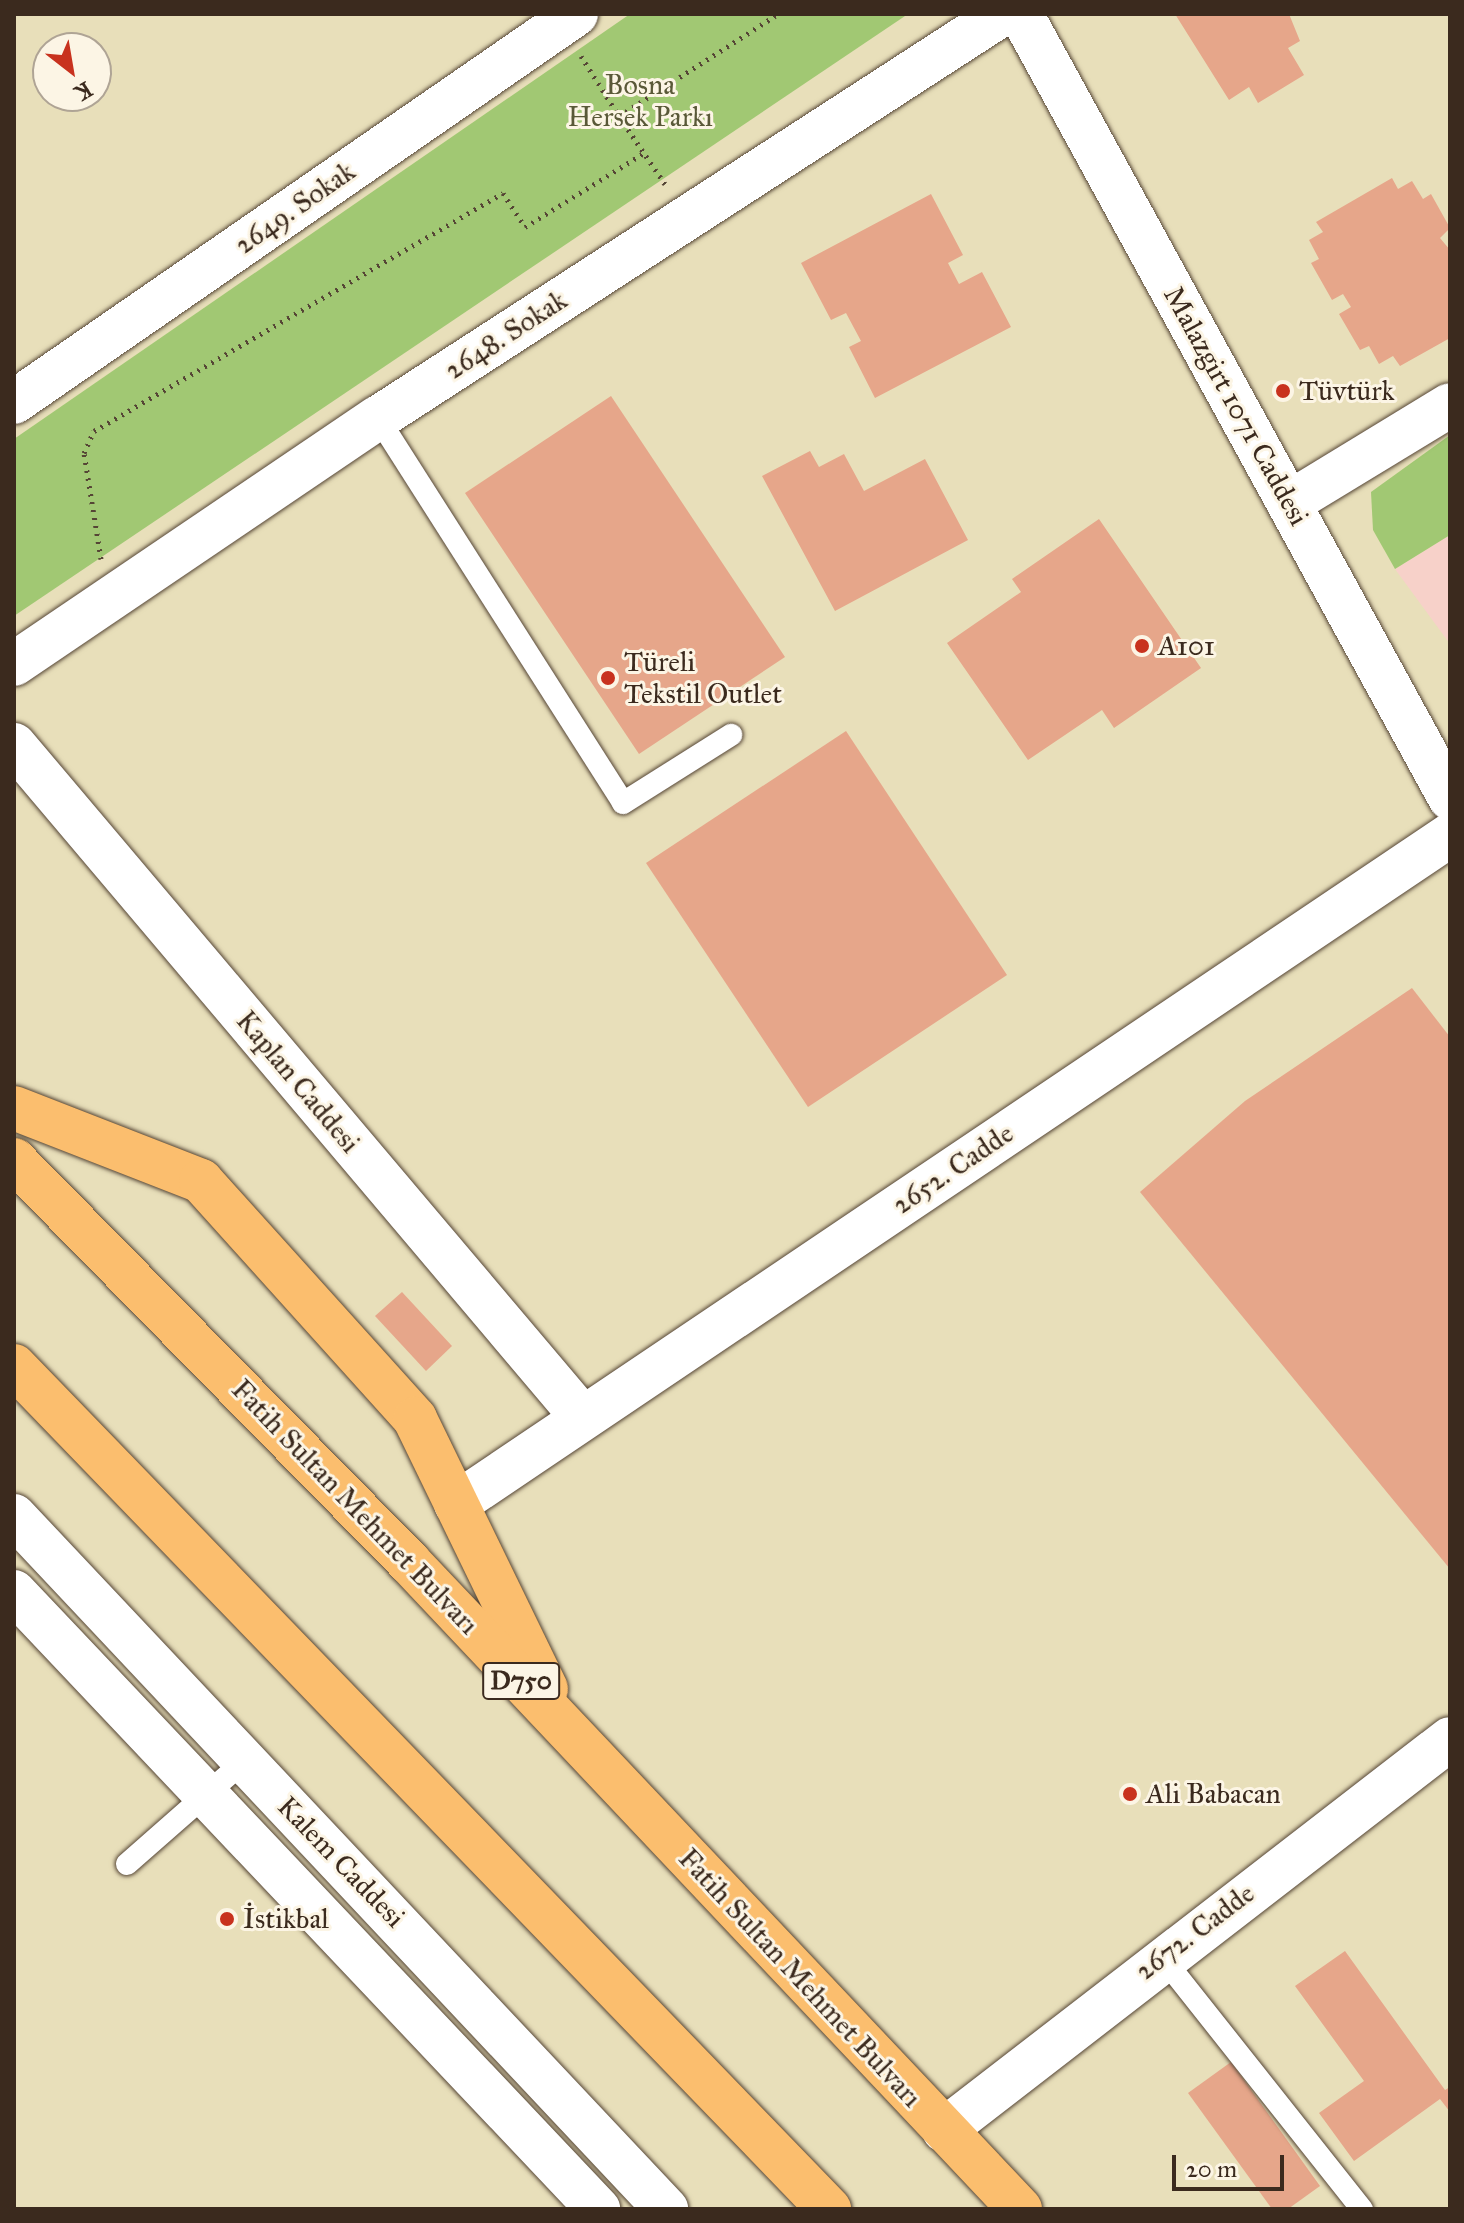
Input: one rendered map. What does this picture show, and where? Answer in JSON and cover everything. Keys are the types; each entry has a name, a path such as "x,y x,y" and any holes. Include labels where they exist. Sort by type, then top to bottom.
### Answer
{"highway":[{"path":"14,1108 201,1181 415,1419 565,1727"},
{"name":"Fatih Sultan Mehmet Bulvarı","path":"14,1160 565,1727 1020,2209"},
{"path":"14,1366 829,2209"}],"street":[{"name":"2648. Sokak","path":"14,664 378,418 1002,14"},
{"name":"Malazgirt 1071 Caddesi","path":"1021,14 1450,798"},
{"name":"2649. Sokak","path":"14,402 569,19"},
{"path":"1289,503 1450,405"},
{"name":"Kaplan Caddesi","path":"14,745 583,1418"},
{"name":"2652. Cadde","path":"456,1504 1450,835"},
{"name":"Kalem Caddesi","path":"14,1516 666,2209"},
{"name":"Kalem Caddesi","path":"14,1592 598,2209"},
{"name":"2672. Cadde","path":"944,2130 1162,1957 1444,1747"}],"lane":[{"path":"378,418 623,803 731,735"},
{"path":"127,1864 243,1762"},
{"path":"1162,1957 1362,2209"}],"path":[{"path":"619,116 778,14"},
{"path":"569,19 619,116 688,218"},
{"path":"108,600 84,453 94,431 503,193 525,227 644,153"}],"shaded area":[{"path":"1450,535 1450,644 1395,569"}],"green space":[{"name":"Bosna Hersek Parkı","path":"630,14 908,14 14,616 14,439"},
{"path":"1450,435 1450,535 1395,569 1373,530 1371,492"}],"building":[{"path":"1175,14 1289,14 1300,41 1288,48 1304,75 1258,103 1249,87 1229,100"},
{"path":"1392,178 1398,189 1412,181 1423,199 1431,194 1450,228 1440,238 1450,250 1450,338 1400,366 1393,356 1379,364 1369,346 1360,350 1339,314 1351,307 1343,294 1332,300 1311,263 1319,259 1309,240 1323,232 1316,222"},
{"path":"931,194 963,255 948,263 959,284 982,272 1011,327 875,398 849,347 861,341 846,313 831,320 801,263"},
{"path":"611,396 785,657 639,754 465,493"},
{"path":"810,451 819,467 844,454 864,491 925,459 968,540 835,611 762,476"},
{"path":"1099,519 1201,668 1114,728 1102,710 1028,760 947,643 1021,592 1012,579"},
{"path":"846,731 1007,975 808,1107 646,863"},
{"path":"1412,988 1450,1037 1450,1569 1140,1192 1245,1101"},
{"path":"402,1292 452,1346 426,1371 375,1316"},
{"path":"1345,1951 1445,2090 1450,2087 1450,2112 1440,2099 1354,2161 1319,2113 1364,2081 1295,1986"},
{"path":"1231,2062 1320,2186 1288,2209 1272,2209 1188,2093"}],"place":[{"name":"Tüvtürk","path":"1283,391"},
{"name":"A101","path":"1142,646"},
{"name":"Türeli Tekstil Outlet","path":"608,678"},
{"name":"Ali Babacan","path":"1130,1794"},
{"name":"İstikbal","path":"227,1919"}]}
